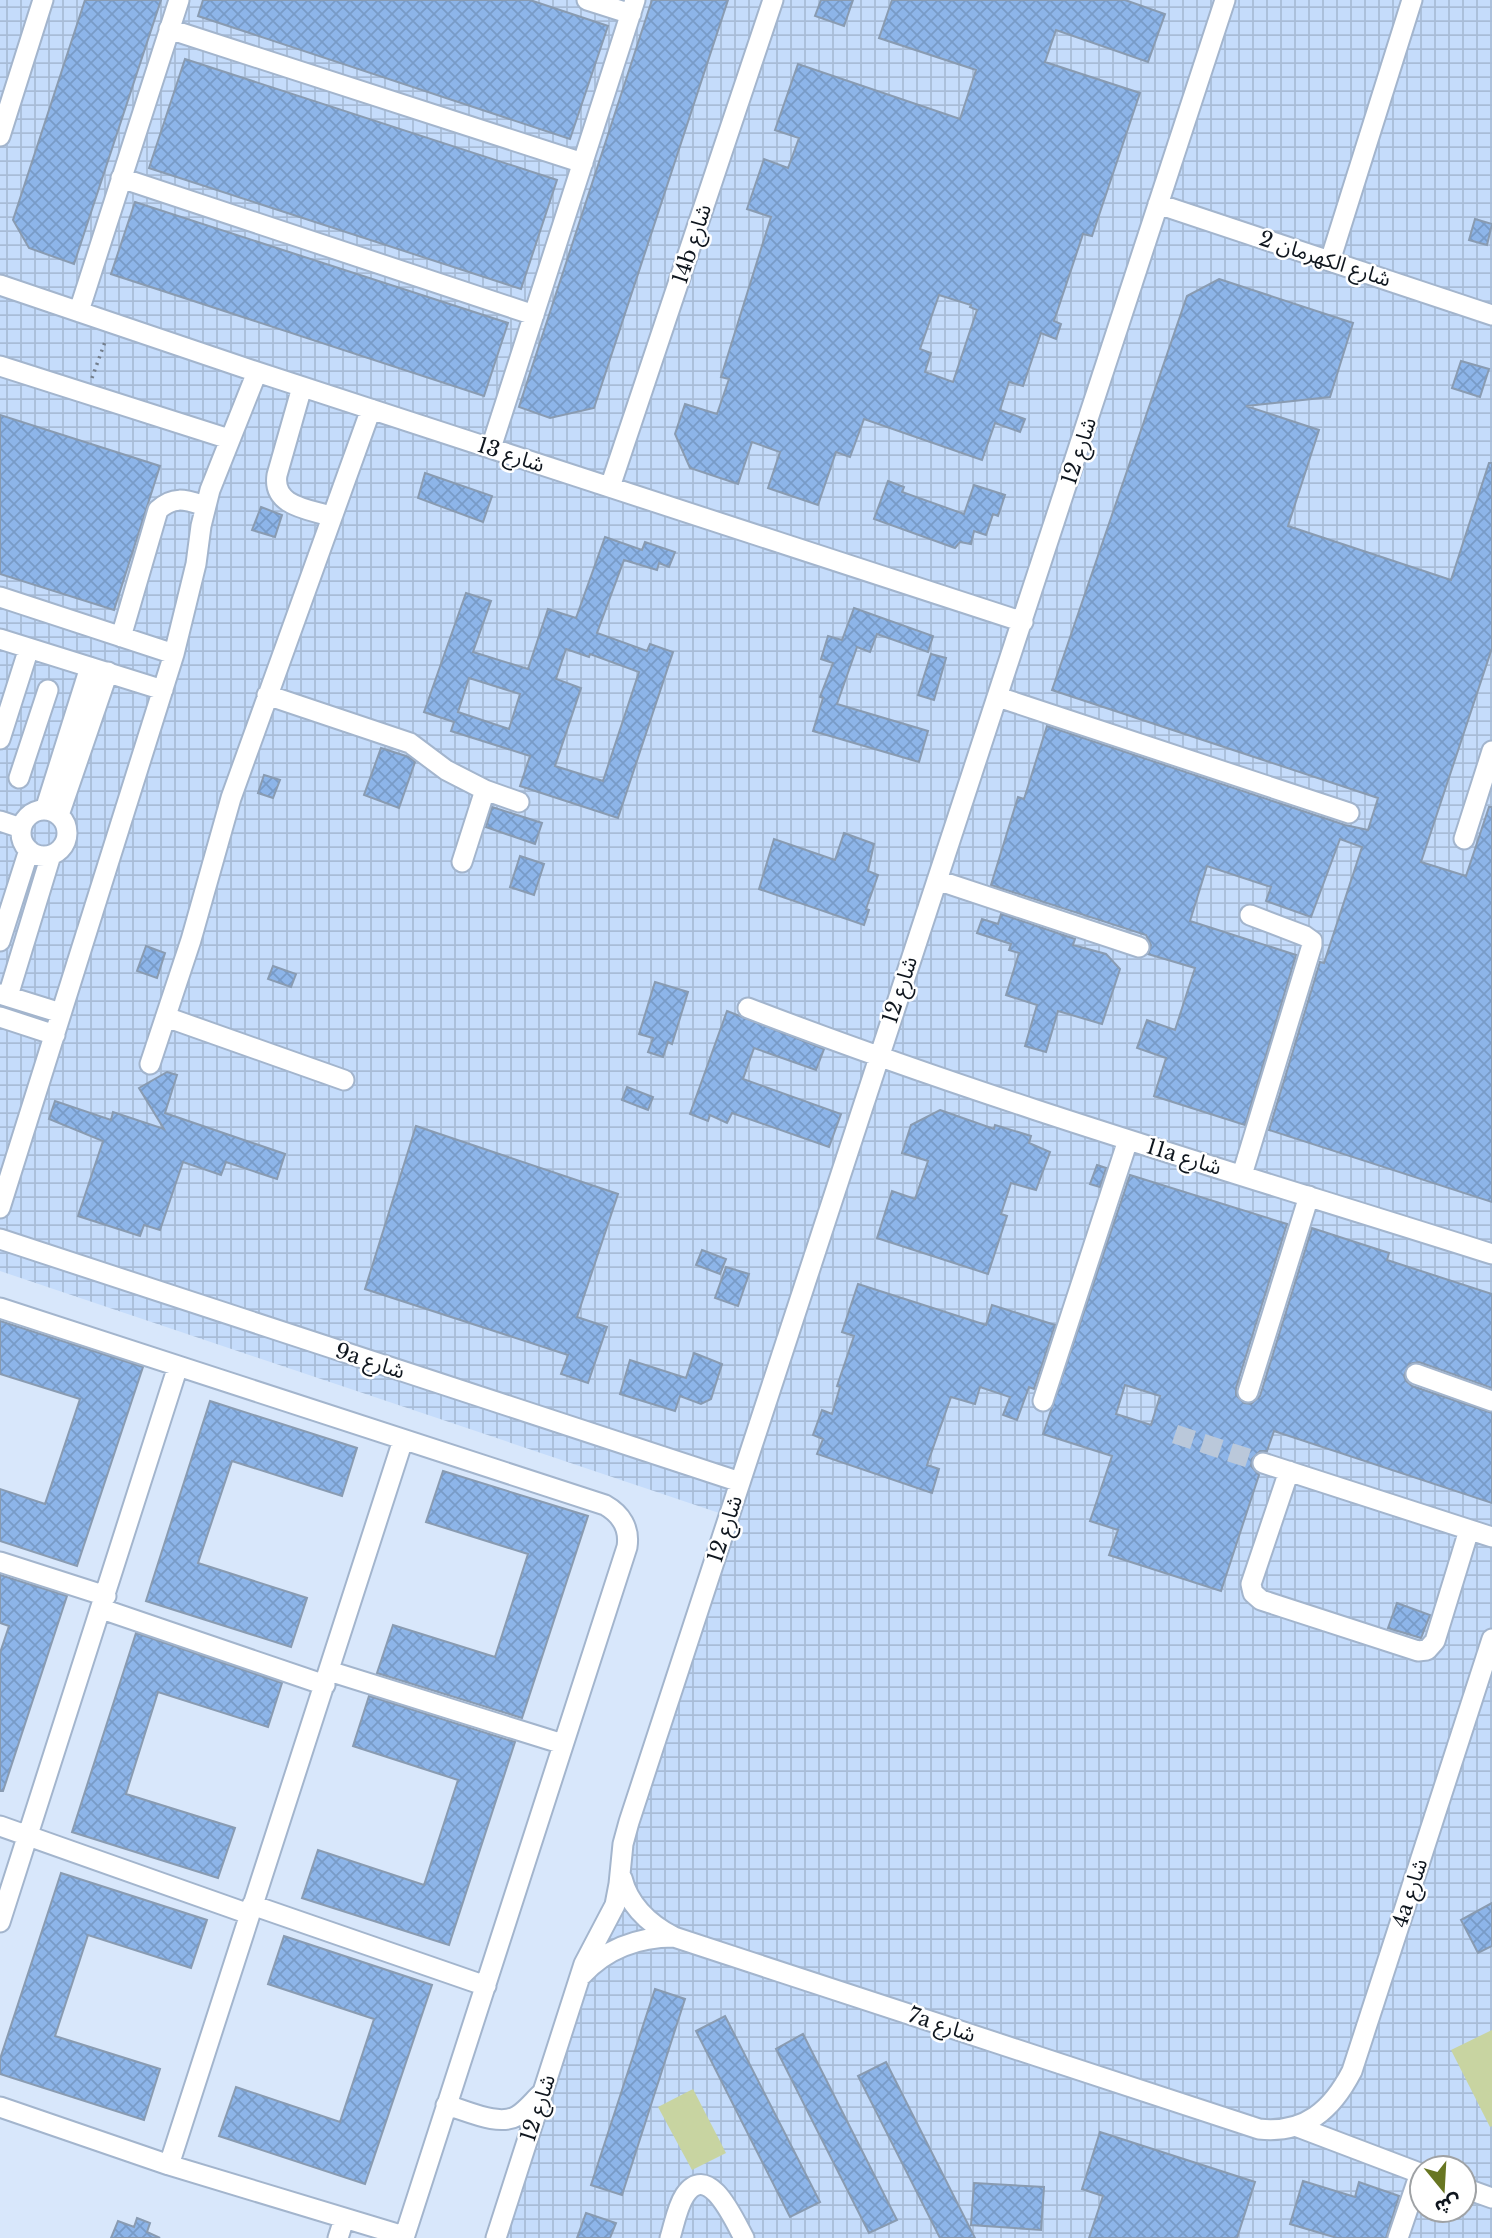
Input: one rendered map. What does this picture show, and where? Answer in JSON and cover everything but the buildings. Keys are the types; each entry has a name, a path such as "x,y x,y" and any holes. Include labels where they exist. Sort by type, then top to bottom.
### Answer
{"street":[{"path":"0,136 43,0"},
{"path":"79,311 178,0"},
{"path":"491,449 633,7 587,0"},
{"name":"14b شارع","path":"610,487 773,0"},
{"name":"شارع 12","path":"496,2238 589,1950 615,1905 625,1833 1225,0"},
{"path":"1330,261 1412,0"},
{"path":"169,29 583,163"},
{"path":"121,178 534,315"},
{"name":"شارع الكهرمان 2","path":"1158,204 1492,315"},
{"name":"شارع 13","path":"0,285 302,387 1023,622"},
{"path":"0,366 229,439"},
{"path":"0,1209 4,1184 55,1035 174,653 196,564 205,506 257,372"},
{"path":"302,387 277,475 277,488 288,503 330,516"},
{"path":"150,1064 191,940 218,839 330,516 371,409"},
{"path":"121,637 158,510 165,504 181,499 205,506"},
{"path":"0,597 174,653"},
{"path":"0,639 163,690"},
{"path":"0,739 29,648"},
{"path":"52,813 99,670"},
{"path":"19,778 48,690"},
{"path":"267,695 410,743 439,766 485,790 519,803"},
{"path":"998,696 1349,813"},
{"path":"34,731 75,742"},
{"path":"1464,839 1492,751"},
{"path":"462,862 485,790"},
{"path":"52,813 67,829 67,837 58,851 43,856 29,850 24,844 21,828 30,815 52,813"},
{"path":"0,821 21,828"},
{"path":"0,941 4,913 29,850"},
{"path":"51,855 4,995 61,1013"},
{"path":"937,880 1139,947"},
{"path":"4,913 31,921"},
{"path":"1242,1175 1312,946 1305,936 1250,915"},
{"name":"11a شارع","path":"748,1008 878,1057 1128,1140 1492,1254"},
{"path":"0,1017 55,1035"},
{"path":"166,1017 344,1080"},
{"path":"1043,1401 1128,1140"},
{"path":"1248,1392 1309,1196"},
{"name":"9a شارع","path":"0,1239 740,1482"},
{"path":"0,1308 605,1505 624,1522 628,1538 404,2237 341,2229 169,2165 0,2107"},
{"path":"0,1922 178,1366"},
{"path":"1416,1374 1492,1401"},
{"path":"169,2165 403,1440"},
{"path":"1263,1463 1492,1537"},
{"path":"1289,1471 1251,1584 1253,1593 1261,1600 1418,1651 1427,1650 1435,1641 1469,1530"},
{"path":"0,1562 104,1602 327,1678 563,1744"},
{"name":"4a شارع","path":"1298,2127 1330,2104 1352,2071 1492,1639"},
{"path":"0,1826 486,1986"},
{"name":"7a شارع","path":"620,1870 629,1898 638,1911 649,1922 674,1937 1259,2129 1285,2130 1298,2127"},
{"path":"579,1978 601,1957 629,1943 674,1937"},
{"path":"446,2105 496,2119 508,2119 521,2113 544,2091"},
{"path":"1298,2127 1408,2169"},
{"path":"670,2238 683,2197 691,2189 702,2186 713,2189 721,2197 744,2238"},
{"path":"1398,2238 1408,2210"}],"path":[{"path":"87,393 111,322"}],"shaded area":[{"path":"0,0 1492,0 1492,2238 487,2238 737,1519 0,1271"}],"green space":[{"path":"1492,2030 1492,2126 1490,2127 1451,2050"},
{"path":"693,2089 726,2153 692,2170 658,2107"}],"tunnel":[{"path":"1175,1434 1263,1463"}]}
